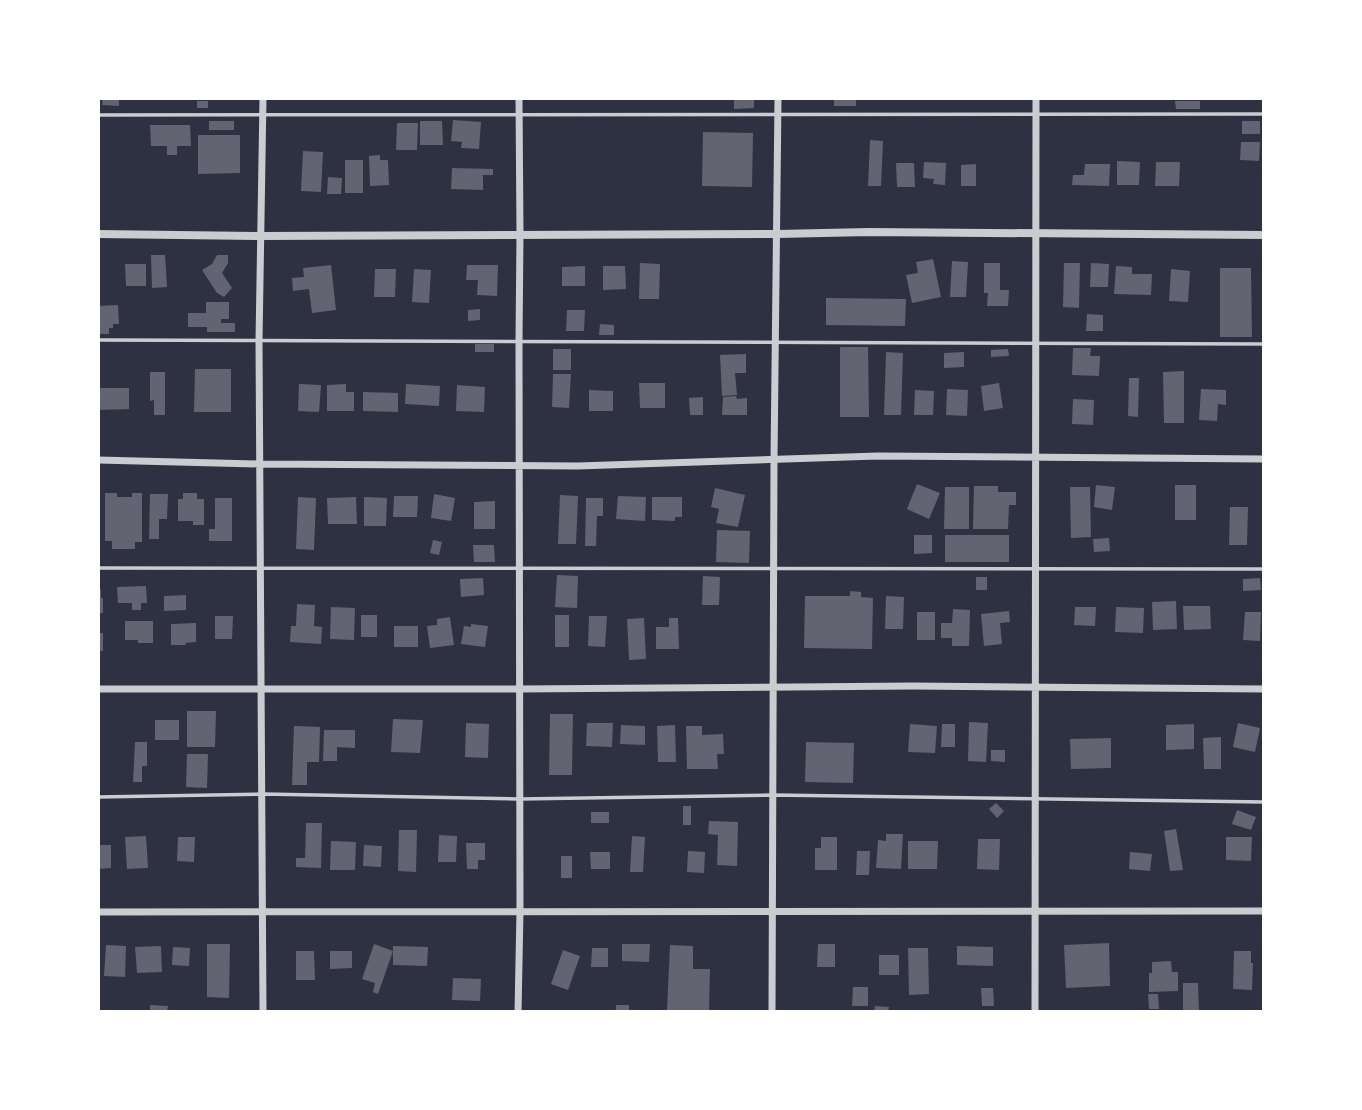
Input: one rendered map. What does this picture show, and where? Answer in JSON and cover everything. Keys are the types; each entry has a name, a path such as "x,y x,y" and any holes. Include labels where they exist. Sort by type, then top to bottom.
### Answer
{"street":[{"path":"262,98 259,341 263,1012"},
{"path":"518,1012 519,98"},
{"path":"772,1012 778,98"},
{"path":"1035,1012 1036,98"},
{"path":"98,234 261,236 869,232 1264,235"},
{"path":"98,460 578,466 878,456 1264,459"},
{"path":"98,689 913,686 1264,689"},
{"path":"98,912 1264,911"}],"lane":[{"path":"98,115 1264,114"},
{"path":"98,340 1264,344"},
{"path":"98,568 1264,569"},
{"path":"98,797 263,794 519,799 772,795 1264,802"}],"building":[{"path":"103,98 119,98 119,106 102,105"},
{"path":"734,98 754,98 754,108 734,109"},
{"path":"834,98 856,98 856,106 834,106"},
{"path":"197,101 208,101 208,108 197,108"},
{"path":"1175,101 1200,101 1200,109 1176,109"},
{"path":"453,120 481,122 479,149 461,148 462,142 451,141"},
{"path":"209,121 234,121 234,130 209,130"},
{"path":"420,121 442,121 443,145 420,145"},
{"path":"1242,121 1260,121 1260,134 1242,134"},
{"path":"397,123 418,123 417,150 396,150"},
{"path":"150,125 190,125 191,146 177,146 177,155 167,155 167,146 151,146"},
{"path":"703,132 753,133 752,187 702,186"},
{"path":"198,135 240,135 240,173 198,174"},
{"path":"870,140 883,141 881,186 868,186"},
{"path":"1241,142 1260,142 1259,161 1240,160"},
{"path":"303,151 323,152 321,192 301,191"},
{"path":"380,155 380,160 388,160 389,185 370,186 369,156"},
{"path":"345,160 363,160 363,193 345,193"},
{"path":"1117,161 1140,162 1139,185 1117,185"},
{"path":"924,162 946,163 945,185 933,184 934,179 923,178"},
{"path":"1156,162 1180,162 1179,186 1155,186"},
{"path":"896,163 914,163 915,187 897,187"},
{"path":"976,164 976,186 961,186 961,165"},
{"path":"1085,164 1110,164 1109,186 1072,185 1073,175 1084,175"},
{"path":"452,168 493,169 493,175 483,175 483,190 451,189"},
{"path":"328,177 342,178 341,194 327,194"},
{"path":"151,255 165,255 167,287 152,288"},
{"path":"217,255 228,255 228,263 222,273 232,288 224,297 217,293 202,270 212,264"},
{"path":"933,259 941,297 912,303 906,275 918,273 916,262"},
{"path":"952,261 968,262 966,297 950,297"},
{"path":"640,263 660,264 659,299 639,299"},
{"path":"984,263 1000,263 1000,290 1009,290 1008,306 987,306"},
{"path":"1064,263 1080,263 1079,308 1063,307"},
{"path":"1091,263 1109,264 1108,287 1090,287"},
{"path":"125,264 146,264 146,286 126,286"},
{"path":"331,265 336,310 312,313 309,289 293,291 292,278 304,277 303,268"},
{"path":"467,265 498,265 497,296 477,295 478,280 466,280"},
{"path":"585,266 585,286 562,286 562,267"},
{"path":"603,266 625,266 626,289 603,290"},
{"path":"1116,266 1132,267 1132,274 1152,274 1151,295 1114,294"},
{"path":"1220,268 1251,268 1252,337 1220,337"},
{"path":"375,269 396,269 395,297 374,297"},
{"path":"414,269 431,270 429,303 412,302"},
{"path":"1171,269 1190,271 1188,302 1169,301"},
{"path":"826,298 906,299 905,326 826,325"},
{"path":"206,302 229,302 229,319 221,319 221,323 235,323 235,332 207,332 207,327 188,327 188,313 206,313"},
{"path":"118,305 119,324 113,324 113,328 109,328 109,334 98,334 98,306"},
{"path":"480,309 480,320 468,321 468,310"},
{"path":"567,310 585,310 584,331 566,331"},
{"path":"1087,314 1103,315 1103,331 1086,331"},
{"path":"600,324 614,325 614,335 599,335"},
{"path":"475,344 494,344 494,352 475,352"},
{"path":"840,347 868,347 869,417 840,417"},
{"path":"1073,348 1091,348 1090,356 1100,356 1099,376 1072,375"},
{"path":"553,349 571,349 571,370 553,370"},
{"path":"1008,349 1009,356 991,357 991,350"},
{"path":"886,352 903,353 901,415 884,415"},
{"path":"964,352 964,367 944,368 944,353"},
{"path":"746,354 746,373 735,373 737,395 722,396 720,355"},
{"path":"195,369 231,369 231,412 194,412"},
{"path":"1184,371 1184,423 1164,423 1163,372"},
{"path":"150,372 165,372 165,415 154,415 154,400 150,401"},
{"path":"553,374 571,374 569,408 552,407"},
{"path":"1129,378 1139,378 1138,417 1128,416"},
{"path":"639,383 665,383 665,408 640,408"},
{"path":"999,383 1003,408 984,411 981,386"},
{"path":"299,384 321,385 319,412 298,411"},
{"path":"346,384 346,392 354,392 354,411 327,411 327,385"},
{"path":"406,384 440,386 439,406 405,404"},
{"path":"457,385 485,387 484,412 456,411"},
{"path":"98,388 129,388 129,409 98,410"},
{"path":"947,389 968,390 967,416 946,415"},
{"path":"1201,389 1226,390 1226,405 1218,404 1217,421 1199,420"},
{"path":"589,390 613,391 613,411 589,411"},
{"path":"915,390 934,391 933,415 914,415"},
{"path":"363,392 398,393 398,412 363,411"},
{"path":"736,396 737,399 747,398 747,415 722,415 723,397"},
{"path":"703,397 703,415 690,415 689,398"},
{"path":"1073,399 1094,400 1093,425 1072,424"},
{"path":"917,484 940,493 929,519 907,509"},
{"path":"1096,485 1115,487 1112,510 1094,507"},
{"path":"1175,485 1196,485 1196,520 1175,520"},
{"path":"974,486 998,486 998,492 1016,492 1016,505 1009,505 1008,529 973,529"},
{"path":"945,487 969,487 969,529 944,529"},
{"path":"1070,487 1090,487 1091,537 1071,538"},
{"path":"715,488 745,495 738,527 716,523 719,509 711,507"},
{"path":"105,493 117,493 117,497 132,497 132,493 142,493 142,542 135,542 135,549 112,549 112,541 105,541"},
{"path":"183,493 197,493 197,499 204,499 204,525 193,525 193,521 178,521 178,499 183,499"},
{"path":"150,494 168,494 167,519 159,519 159,539 149,539"},
{"path":"434,494 455,498 451,521 431,518"},
{"path":"560,495 578,496 576,544 558,544"},
{"path":"394,496 418,496 417,517 393,517"},
{"path":"618,496 646,497 645,521 616,519"},
{"path":"298,497 316,498 314,550 296,549"},
{"path":"356,497 357,524 328,524 327,498"},
{"path":"364,497 387,498 386,526 364,526"},
{"path":"652,497 682,497 682,517 675,517 675,521 652,520"},
{"path":"215,498 232,498 232,541 209,541 209,529 215,529"},
{"path":"586,498 603,498 603,516 597,516 596,546 585,546"},
{"path":"495,501 495,529 474,529 474,502"},
{"path":"1230,507 1248,507 1247,545 1229,545"},
{"path":"717,530 750,531 749,563 716,562"},
{"path":"914,535 932,535 932,553 914,554"},
{"path":"945,535 1009,535 1009,562 945,562"},
{"path":"1109,538 1110,551 1094,552 1093,539"},
{"path":"433,540 442,542 439,555 430,553"},
{"path":"473,545 494,545 495,562 474,562"},
{"path":"557,575 578,576 577,608 555,607"},
{"path":"703,576 720,577 719,605 702,605"},
{"path":"976,577 987,577 987,590 976,590"},
{"path":"483,578 484,595 461,597 460,579"},
{"path":"1260,578 1261,590 1243,591 1243,579"},
{"path":"146,586 147,603 141,603 141,610 132,610 132,603 118,603 117,587"},
{"path":"98,590 101,590 103,598 103,613 98,613"},
{"path":"850,591 861,592 861,597 873,598 872,649 804,648 805,596 850,596"},
{"path":"186,595 186,610 164,611 164,596"},
{"path":"886,596 904,597 903,629 885,629"},
{"path":"1176,601 1177,629 1153,630 1152,602"},
{"path":"297,604 315,605 314,626 322,627 321,644 290,642 291,626 296,626"},
{"path":"1183,606 1210,606 1211,629 1184,630"},
{"path":"331,607 355,608 354,640 330,639"},
{"path":"1075,607 1096,607 1095,626 1074,625"},
{"path":"1116,607 1144,608 1143,633 1115,632"},
{"path":"953,609 970,610 969,646 952,646 952,638 941,638 941,623 952,623"},
{"path":"1009,611 1010,622 1000,623 1002,644 984,646 981,614"},
{"path":"917,612 935,612 935,640 917,640"},
{"path":"1245,612 1261,612 1260,641 1243,640"},
{"path":"361,615 377,615 377,637 361,637"},
{"path":"555,615 569,615 569,647 555,647"},
{"path":"215,616 233,616 232,639 215,639"},
{"path":"589,616 607,616 605,647 588,646"},
{"path":"450,617 454,645 430,648 427,626 437,625 437,619"},
{"path":"644,618 646,659 629,660 627,619"},
{"path":"669,618 678,618 679,649 656,649 656,627 669,627"},
{"path":"125,621 153,621 153,643 125,640"},
{"path":"196,623 196,642 171,645 171,624"},
{"path":"471,624 488,626 485,647 461,644 464,626 471,627"},
{"path":"394,626 418,626 418,647 394,647"},
{"path":"98,633 103,633 103,651 98,651"},
{"path":"187,711 216,711 215,747 187,747"},
{"path":"550,714 573,714 572,775 549,775"},
{"path":"393,719 423,720 420,753 391,752"},
{"path":"155,720 179,720 179,740 155,740"},
{"path":"969,722 988,723 986,762 968,761"},
{"path":"466,723 489,724 488,758 465,757"},
{"path":"587,723 613,723 612,747 586,746"},
{"path":"1238,723 1260,728 1255,752 1233,747"},
{"path":"910,724 937,726 935,753 908,752"},
{"path":"942,724 955,724 955,747 941,747"},
{"path":"1194,724 1194,749 1166,750 1166,725"},
{"path":"621,725 645,726 645,745 620,744"},
{"path":"675,725 676,762 658,762 657,726"},
{"path":"294,726 320,727 319,762 307,762 307,785 292,785"},
{"path":"686,726 702,726 702,735 723,734 724,754 717,754 718,769 687,769"},
{"path":"324,730 355,730 355,748 337,747 337,761 323,761"},
{"path":"1221,737 1221,769 1204,769 1203,738"},
{"path":"1111,738 1111,768 1071,769 1070,739"},
{"path":"135,742 147,742 147,766 142,766 142,782 133,782"},
{"path":"806,742 854,743 853,783 805,782"},
{"path":"991,750 1005,750 1005,762 991,761"},
{"path":"187,754 208,754 207,788 186,787"},
{"path":"996,803 1004,811 997,818 989,809"},
{"path":"683,806 691,806 691,825 683,825"},
{"path":"1237,810 1256,817 1251,830 1232,824"},
{"path":"591,812 609,812 609,823 591,823"},
{"path":"709,821 738,822 737,866 717,865 718,835 708,834"},
{"path":"306,823 322,823 321,868 296,867 296,858 305,858"},
{"path":"1176,829 1183,870 1170,871 1164,831"},
{"path":"399,830 417,830 416,872 398,871"},
{"path":"886,834 903,834 901,869 876,868 878,840 886,841"},
{"path":"439,835 457,836 456,862 438,862"},
{"path":"146,836 148,868 127,869 125,837"},
{"path":"632,836 645,837 643,872 630,872"},
{"path":"178,837 195,837 194,862 177,861"},
{"path":"821,837 837,837 837,870 815,870 815,848 821,848"},
{"path":"1226,837 1252,837 1251,861 1226,860"},
{"path":"978,839 1000,839 999,870 977,869"},
{"path":"331,841 356,842 355,870 330,870"},
{"path":"908,841 938,841 937,869 908,869"},
{"path":"466,843 485,843 485,860 478,860 478,869 467,869"},
{"path":"98,845 111,845 111,868 98,869"},
{"path":"364,845 382,846 381,867 363,866"},
{"path":"688,851 705,852 704,873 687,872"},
{"path":"857,851 870,851 869,875 856,875"},
{"path":"590,852 610,852 610,869 591,869"},
{"path":"1130,852 1152,854 1150,871 1129,869"},
{"path":"561,856 572,856 572,878 561,878"},
{"path":"1109,943 1110,986 1066,988 1064,945"},
{"path":"207,944 230,944 229,998 207,997"},
{"path":"374,944 393,951 378,994 373,992 375,983 362,979"},
{"path":"622,944 650,944 649,962 622,961"},
{"path":"818,944 835,944 835,967 817,967"},
{"path":"106,945 126,946 125,977 104,976"},
{"path":"670,945 693,946 693,969 710,969 709,1011 667,1010"},
{"path":"161,946 162,972 137,973 135,947"},
{"path":"393,946 428,947 427,966 393,965"},
{"path":"957,946 993,947 993,966 957,965"},
{"path":"173,947 190,948 189,966 172,965"},
{"path":"592,948 608,948 608,967 591,967"},
{"path":"908,948 928,948 929,994 909,995"},
{"path":"563,950 580,956 568,990 551,984"},
{"path":"296,951 314,951 315,980 296,980"},
{"path":"330,951 352,951 352,968 330,969"},
{"path":"1234,951 1251,951 1252,990 1233,989"},
{"path":"879,955 899,955 899,975 879,975"},
{"path":"1171,961 1172,972 1178,972 1178,991 1149,992 1152,962"},
{"path":"453,978 481,979 480,1001 452,1000"},
{"path":"1183,983 1198,983 1199,1012 1183,1012"},
{"path":"853,987 868,987 868,1006 852,1006"},
{"path":"981,988 993,988 994,1006 982,1006"},
{"path":"1148,994 1158,994 1159,1009 1149,1009"},
{"path":"150,1005 168,1006 167,1012 150,1012"},
{"path":"616,1005 629,1005 629,1012 616,1012"},
{"path":"875,1006 889,1007 888,1012 874,1012"}]}
